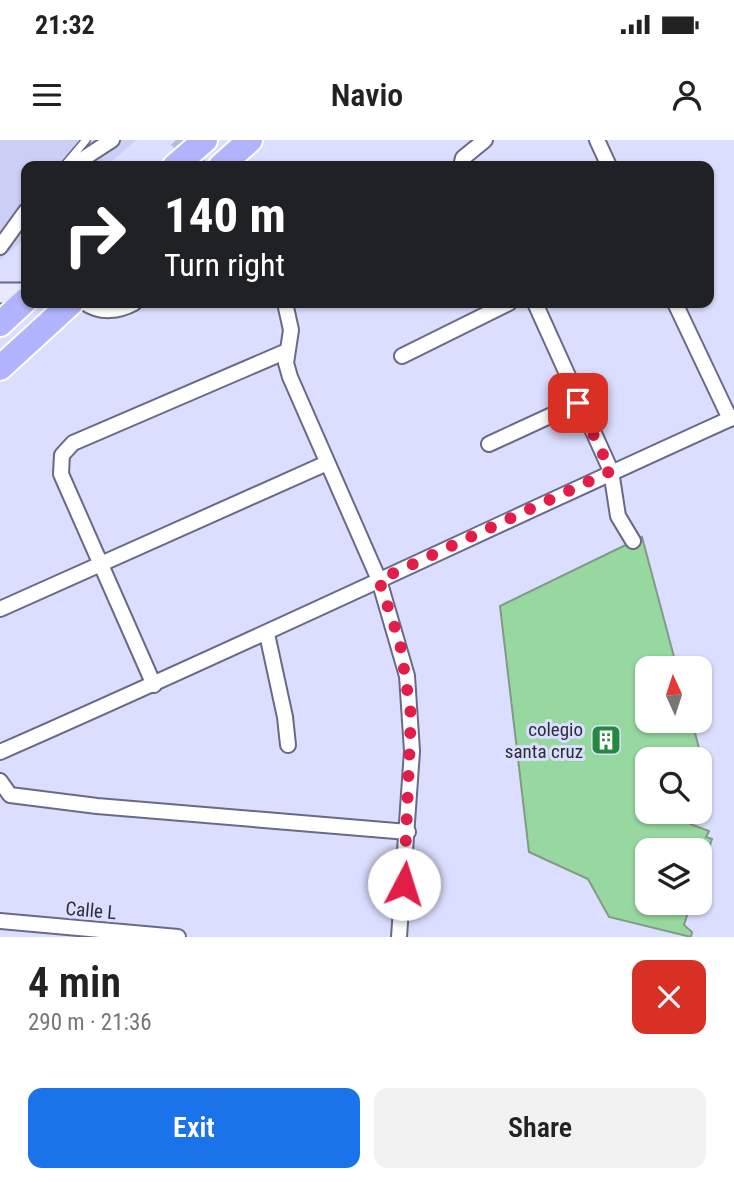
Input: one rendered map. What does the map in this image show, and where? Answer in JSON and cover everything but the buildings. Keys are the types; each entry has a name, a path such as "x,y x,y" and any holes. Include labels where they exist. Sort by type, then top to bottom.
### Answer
{"highway":[{"path":"181,161 205,140"},
{"path":"227,161 250,140"},
{"path":"0,324 21,305"},
{"path":"0,368 66,308"}],"street":[{"path":"80,161 112,140"},
{"path":"462,161 485,140"},
{"path":"597,140 607,161"},
{"path":"0,247 21,218"},
{"path":"0,293 21,293"},
{"path":"97,308 120,308"},
{"path":"286,308 291,330 286,363 290,377 379,580 407,676 412,751 400,937"},
{"path":"401,356 499,308"},
{"path":"537,308 611,471 618,516 633,541"},
{"path":"0,752 267,634 611,471 732,418 677,308"},
{"path":"154,685 61,474 62,455 73,443 287,351"},
{"path":"489,444 578,403"},
{"path":"0,609 327,463"},
{"path":"267,634 283,704 288,744"},
{"path":"0,782 9,795 97,806 408,832"},
{"name":"Calle L","path":"0,921 178,937"}],"lane":[{"path":"68,161 86,140"}],"shaded area":[{"path":"0,140 136,140 113,161 21,161 21,241 0,260"}],"tunnel":[{"path":"176,140 196,161"}],"place":[{"name":"colegio santa cruz","path":"606,740"}],"route":[{"path":"404,884 412,751 411,715 400,643 379,580 611,471 578,403"}]}
